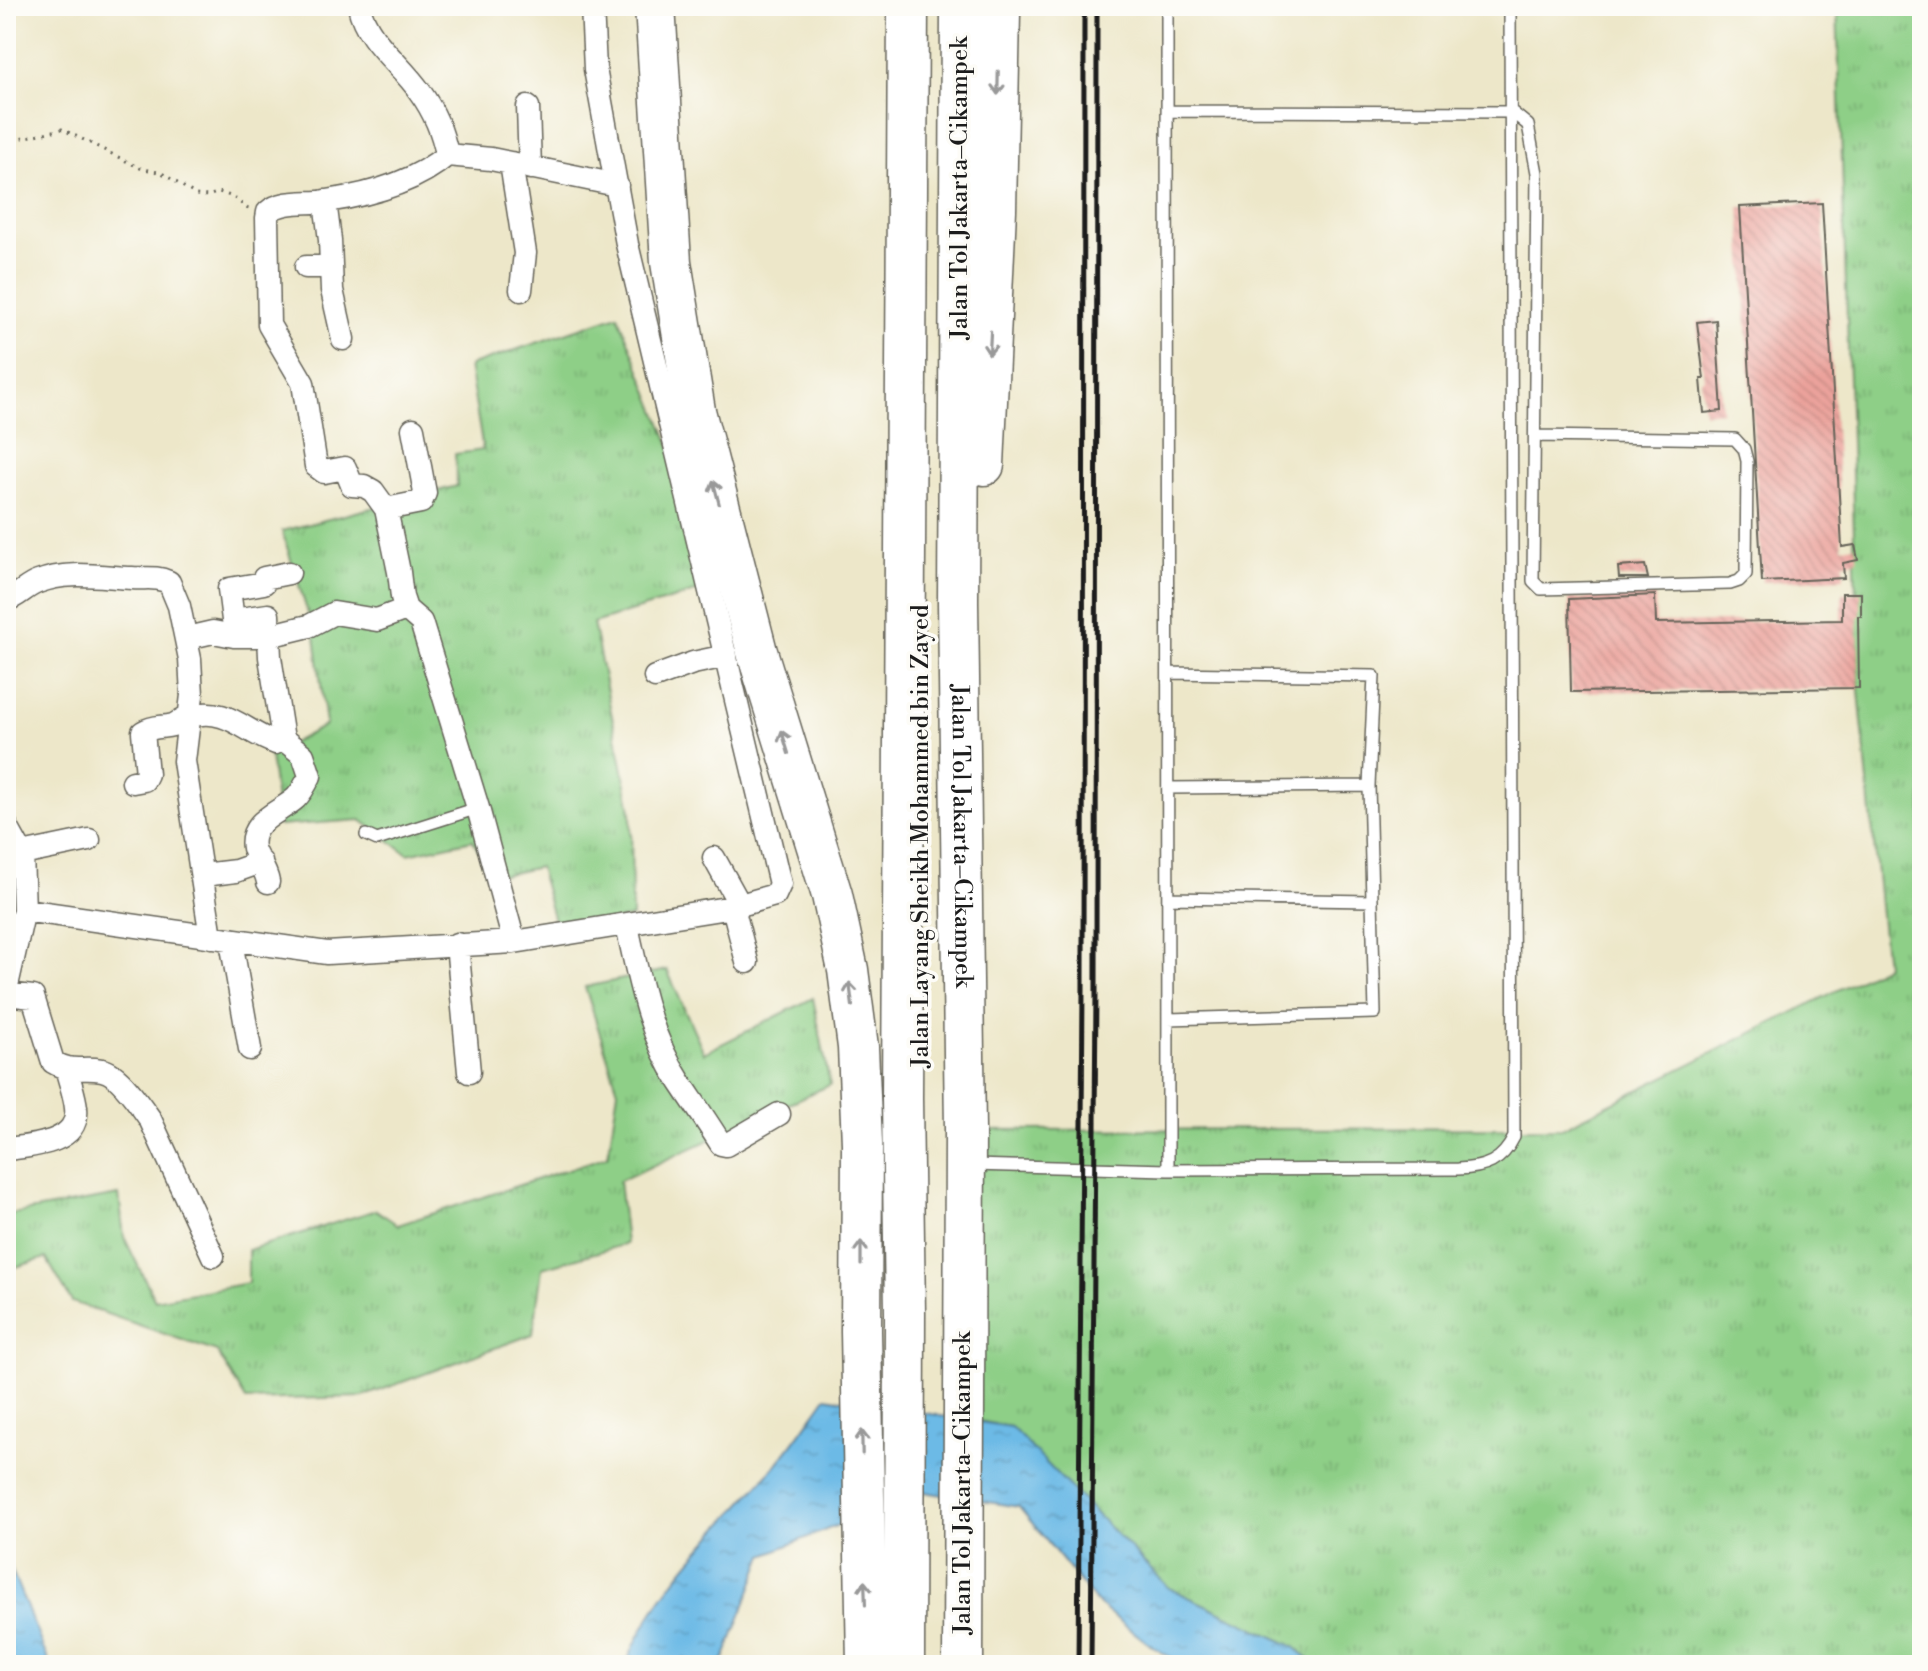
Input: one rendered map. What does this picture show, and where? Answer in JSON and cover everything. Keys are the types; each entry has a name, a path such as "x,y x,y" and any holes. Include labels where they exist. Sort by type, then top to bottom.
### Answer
{"highway":[{"path":"655,6 671,262 695,411 757,652 832,895 848,970 858,1047 862,1144 861,1331 867,1665"},
{"path":"904,1665 902,1066 908,6"},
{"name":"Jalan Layang Sheikh Mohammed bin Zayed","path":"918,6 922,1194 920,1665"},
{"name":"Jalan Layang Sheikh Mohammed bin Zayed","path":"936,1665 944,6"},
{"name":"Jalan Tol Jakarta–Cikampek","path":"963,1665 965,1165 958,602 980,555 996,210 990,8"}],"street":[{"path":"359,6 369,30 421,92 440,128 447,155"},
{"path":"24,910 327,953 514,942 627,926 736,906 775,895 780,884 627,244 595,69 592,6"},
{"path":"521,290 525,253 520,166 528,107"},
{"path":"514,942 478,808 421,622 406,609 402,597 386,509 373,491 352,485 345,468 324,472 316,466 303,383 269,325 268,212 280,205 368,193 426,171 447,155 617,185"},
{"path":"325,201 332,290 343,339"},
{"path":"306,267 331,267"},
{"path":"386,509 424,499 413,429"},
{"path":"203,875 264,872 253,846 255,833 272,814 296,799 310,776 303,755 283,739 279,726 268,615 233,620 229,589 264,583 264,578 289,573"},
{"path":"6,600 39,581 88,574 135,579 156,576 169,582 187,638 192,695 184,761 203,875 250,1049"},
{"path":"187,638 213,632 234,636 268,636 309,626 334,613 377,620 406,609"},
{"path":"655,677 693,663 726,656"},
{"path":"133,782 144,780 147,774 143,732 153,726 173,725 189,716 226,716 242,723 255,736 276,743 283,739"},
{"path":"6,825 22,854 24,910 6,992 33,997 53,1062 67,1071 104,1070 112,1074 137,1100 150,1119 213,1256"},
{"path":"22,854 89,840"},
{"path":"714,858 736,906 747,962"},
{"path":"627,926 649,1019 679,1081 721,1144 726,1145 779,1114"},
{"path":"457,944 469,1072"},
{"path":"6,1149 60,1139 72,1127 77,1112 67,1071"}],"lane":[{"path":"1167,6 1168,1170"},
{"path":"965,1165 1168,1170 1477,1168 1491,1165 1503,1155 1514,1137 1510,6"},
{"path":"1167,111 1512,112 1528,125 1537,173 1533,581 1541,589 1730,584 1746,574 1747,461 1744,449 1735,439 1535,436"},
{"path":"1168,673 1374,676 1369,786 1375,1013 1168,1019"},
{"path":"1168,788 1369,786"},
{"path":"366,835 377,840 478,808"},
{"path":"1168,898 1371,901"}],"path":[{"path":"6,142 62,129 140,168 162,173 196,195 208,196 219,192 233,197 249,210 268,212"}],"green space":[{"path":"1837,6 1922,6 1922,1665 1317,1665 1293,1646 1169,1588 1010,1427 963,1418 965,1130 1562,1128 1886,966 1859,691"},
{"path":"618,315 725,583 593,623 631,810 632,917 557,931 539,867 493,877 473,840 408,854 361,820 279,826 270,755 326,725 315,636 282,531 457,486 455,454 483,450 469,366"},
{"path":"667,970 704,1053 813,998 830,1085 619,1181 626,1244 542,1268 533,1334 362,1397 246,1400 217,1352 72,1302 46,1258 6,1270 6,1215 119,1195 124,1237 155,1300 248,1283 248,1250 376,1210 398,1225 608,1156 618,1090 585,987"}],"water":[{"path":"826,1397 1011,1427 1169,1588 1293,1646 1317,1665 1184,1665 1153,1647 1099,1605 1019,1507 848,1480 843,1523 764,1555 725,1657 718,1665 626,1665 654,1609 672,1584 782,1458"},
{"path":"6,1556 50,1665 12,1665 6,1654"}],"building":[{"path":"1822,203 1842,547 1855,545 1858,560 1843,563 1844,578 1762,582 1740,207"},
{"path":"1716,320 1722,411 1704,413 1701,379 1704,379 1697,322"},
{"path":"1645,565 1648,578 1619,578 1618,567"},
{"path":"1842,593 1861,593 1861,616 1858,616 1859,688 1571,692 1569,599 1655,595 1656,623 1842,620"}],"railway":[{"path":"1078,1665 1083,990 1084,6"},
{"path":"1091,1665 1096,991 1097,6"}]}
